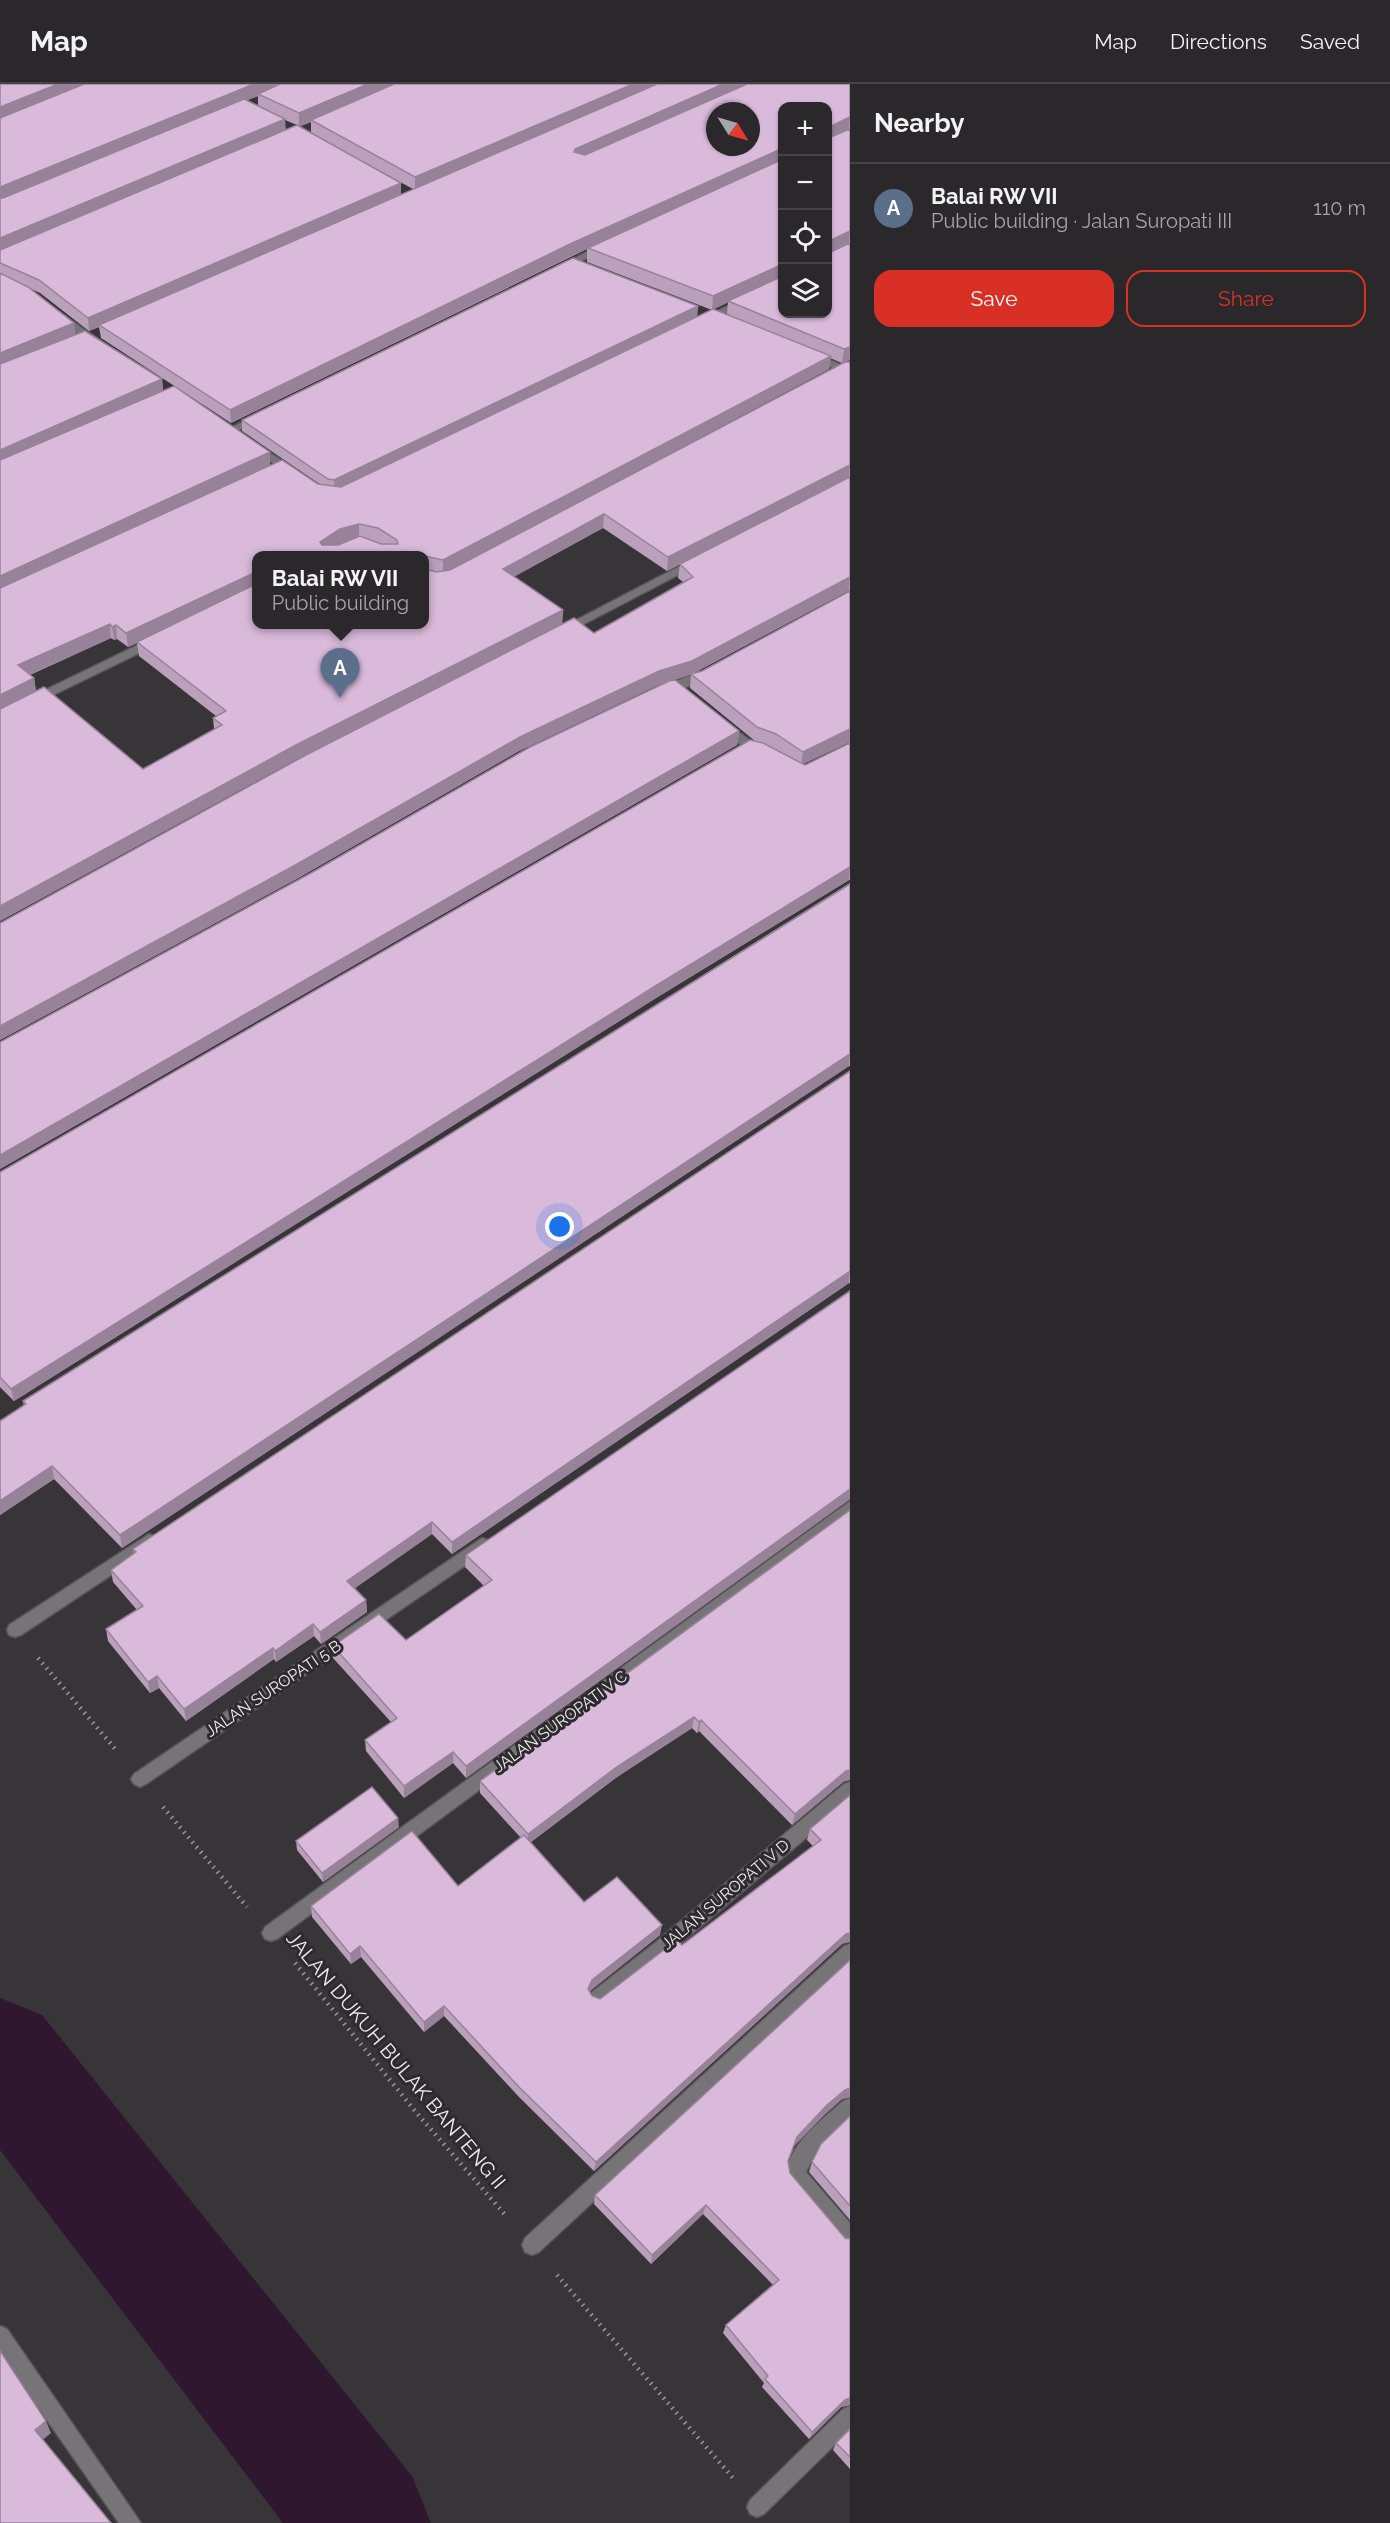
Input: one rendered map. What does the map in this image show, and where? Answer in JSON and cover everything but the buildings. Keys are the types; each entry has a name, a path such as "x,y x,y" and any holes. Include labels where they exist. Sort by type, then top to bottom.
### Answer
{"street":[{"path":"550,273 577,264 614,243"},
{"path":"692,326 778,284"},
{"path":"53,311 83,340 108,350"},
{"path":"83,340 99,333"},
{"path":"800,351 844,370"},
{"path":"273,409 226,427 300,477"},
{"path":"267,474 284,466"},
{"path":"544,640 713,553"},
{"path":"0,717 171,633"},
{"path":"653,695 680,690 724,665"},
{"path":"713,716 754,747 735,753"},
{"name":"JALAN SUROPATI V C","path":"271,1933 850,1508"},
{"path":"15,1630 163,1532"},
{"name":"JALAN SUROPATI 5 B","path":"140,1779 492,1537"},
{"name":"JALAN SUROPATI V D","path":"598,1998 662,1948 850,1790"},
{"path":"531,2245 850,1952"},
{"path":"850,2107 805,2150 797,2163 796,2175 850,2238"},
{"path":"0,2336 131,2523"},
{"path":"757,2507 850,2416"}],"path":[{"name":"JALAN DUKUH BULAK BANTENG II","path":"15,1630 207,1861 271,1933 415,2111 757,2507"}],"waterway":[{"path":"0,2055 365,2523"}],"place":[{"name":"Balai RW VII","path":"340,698"}]}
